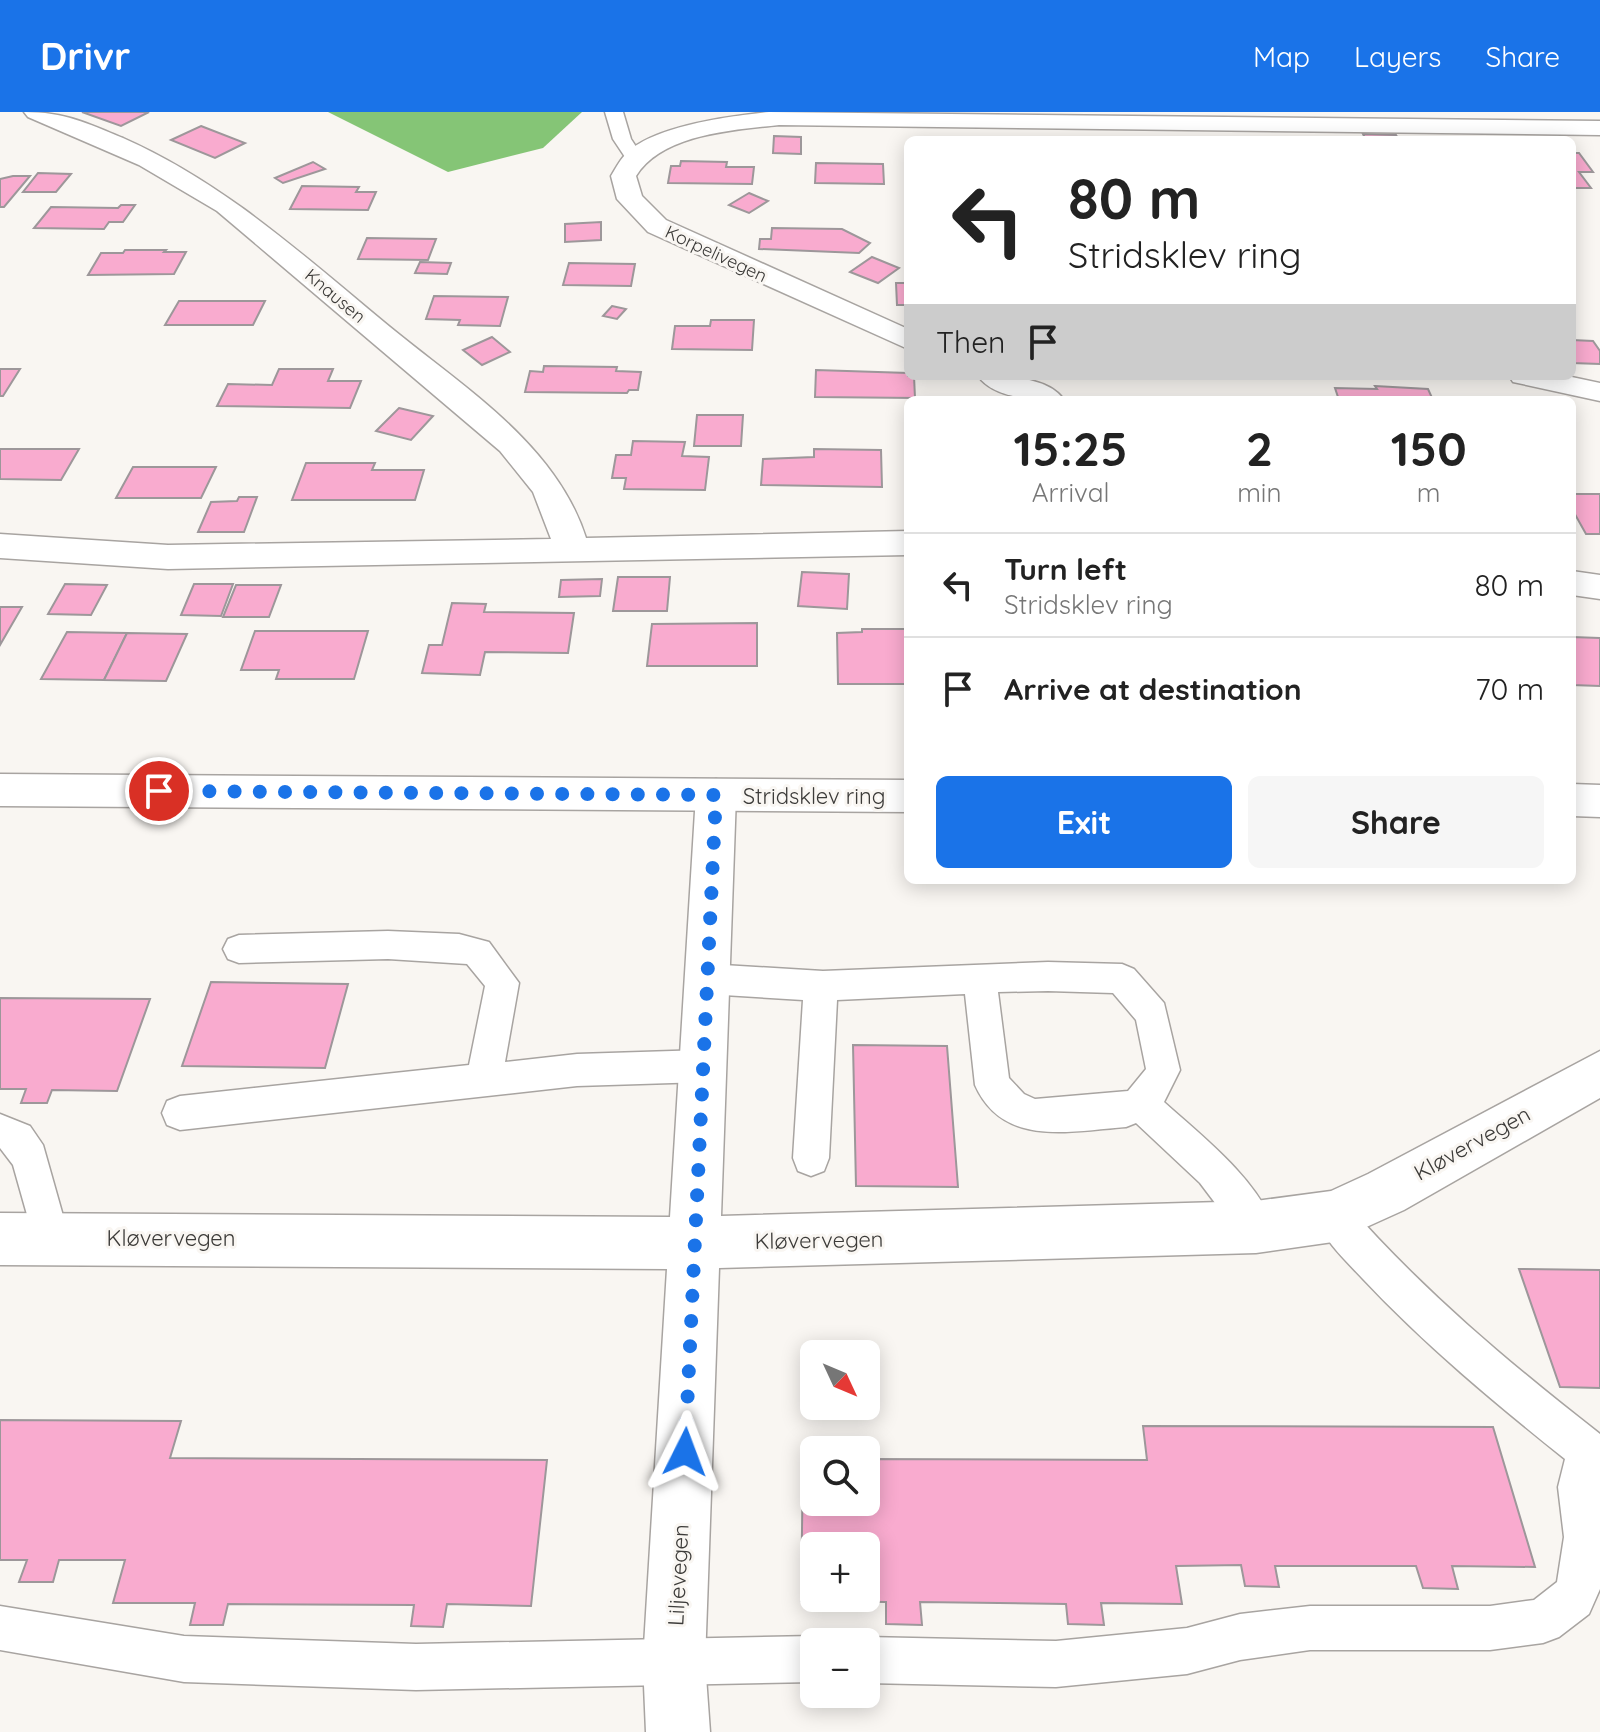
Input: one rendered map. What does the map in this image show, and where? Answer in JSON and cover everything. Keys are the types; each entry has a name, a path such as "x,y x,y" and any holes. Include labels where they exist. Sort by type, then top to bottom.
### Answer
{"street":[{"name":"Knausen","path":"36,112 83,130 217,197 511,444 542,477 562,516 572,550"},
{"path":"635,159 661,141 684,133 718,125 779,118 1172,132 1600,128"},
{"name":"Korpelivegen","path":"635,159 627,167 625,188 641,214 657,226 904,338"},
{"path":"1002,380 1040,396"},
{"path":"1543,380 1600,392"},
{"path":"0,546 168,557 904,543"},
{"path":"1576,584 1600,587"},
{"name":"Stridsklev ring","path":"0,790 904,796"},
{"name":"Liljevegen","path":"678,1732 674,1662 716,795"},
{"path":"1576,800 1600,801"},
{"name":"Kløvervegen","path":"0,1239 695,1243 1256,1227 1333,1216 1386,1192 1600,1073"}],"lane":[{"path":"614,112 616,126 635,159"},
{"path":"239,949 388,945 459,948 477,952 502,983 484,1080"},
{"path":"707,979 821,986 980,980 1093,977 1122,979 1152,1014 1163,1070 1155,1087 1140,1103 1126,1110 1034,1116 1011,1106 992,1085 980,980"},
{"path":"811,1158 821,986"},
{"path":"180,1113 577,1070 704,1066"},
{"path":"1140,1103 1213,1170 1256,1227"},
{"path":"0,1131 17,1138 30,1158 50,1237"},
{"path":"880,1660 1056,1664 1187,1651 1240,1637 1310,1628 1490,1628 1543,1621 1573,1598 1582,1579 1586,1537 1579,1487 1594,1449 1515,1393 1411,1299 1333,1216"},
{"path":"0,1628 184,1659 416,1667 800,1659"}],"green space":[{"path":"328,112 582,112 543,148 448,172"}],"building":[{"path":"82,112 149,112 121,126"},
{"path":"201,126 245,143 215,158 171,140"},
{"path":"1363,134 1397,136 1364,136"},
{"path":"774,136 801,137 801,154 773,153"},
{"path":"1576,153 1593,172 1579,172 1591,188 1576,188"},
{"path":"681,161 727,162 726,167 754,167 752,184 668,183 671,166 680,166"},
{"path":"313,162 325,169 283,183 275,178"},
{"path":"816,163 883,164 884,184 815,183"},
{"path":"38,173 71,174 56,192 23,192"},
{"path":"30,176 4,207 0,207 0,179"},
{"path":"302,186 359,187 356,192 376,192 368,210 290,209"},
{"path":"749,193 768,201 749,213 729,205"},
{"path":"121,205 135,205 123,222 109,222 104,229 34,228 51,207 118,208"},
{"path":"601,222 601,240 565,242 565,224"},
{"path":"772,228 842,229 870,243 859,253 759,249 760,239 771,239"},
{"path":"367,238 436,239 428,260 358,259"},
{"path":"125,250 186,252 174,274 88,275 101,253 123,253"},
{"path":"872,257 899,268 878,283 850,272"},
{"path":"420,262 451,263 447,274 415,273"},
{"path":"569,263 635,264 631,286 563,285"},
{"path":"896,283 904,283 904,305 897,305"},
{"path":"434,296 508,297 500,326 458,325 460,320 426,319"},
{"path":"179,301 265,301 253,325 165,325"},
{"path":"612,306 626,309 617,319 603,316"},
{"path":"711,320 754,320 752,350 672,349 675,326 710,326"},
{"path":"492,337 510,352 482,365 463,350"},
{"path":"1576,340 1593,341 1600,351 1600,364 1576,363"},
{"path":"544,366 617,367 616,371 641,372 638,390 627,393 525,392 530,371 543,372"},
{"path":"0,369 20,369 3,396 0,396"},
{"path":"279,369 333,369 328,381 361,381 350,408 217,406 228,384 272,385"},
{"path":"816,370 904,373 904,380 914,380 915,396 904,398 815,397"},
{"path":"1375,386 1428,389 1431,396 1338,396 1335,388 1377,389"},
{"path":"399,408 433,416 411,440 376,431"},
{"path":"697,415 743,415 741,446 694,446"},
{"path":"633,441 685,442 682,456 709,457 705,490 624,489 626,478 612,478 616,455 631,455"},
{"path":"0,449 79,449 61,480 0,479"},
{"path":"814,449 881,450 882,487 761,485 763,459 814,457"},
{"path":"306,463 375,463 372,470 424,470 415,500 292,500"},
{"path":"133,467 216,467 201,498 116,498"},
{"path":"1576,494 1600,494 1600,534 1586,534 1576,516"},
{"path":"239,497 257,497 244,532 198,532 211,502 237,501"},
{"path":"802,572 849,574 847,609 798,606"},
{"path":"618,577 670,577 667,611 613,611"},
{"path":"602,579 600,596 559,597 561,580"},
{"path":"65,584 107,585 91,615 48,614"},
{"path":"194,584 233,584 221,616 181,615"},
{"path":"236,585 281,585 269,617 223,617"},
{"path":"452,603 486,604 484,612 574,613 568,653 485,652 480,675 422,673 429,645 442,645"},
{"path":"0,607 22,607 0,645"},
{"path":"757,623 757,666 647,666 652,624"},
{"path":"862,629 904,629 904,684 838,684 837,633 862,632"},
{"path":"255,631 368,631 354,679 276,679 279,670 241,670"},
{"path":"67,632 127,633 104,680 41,679"},
{"path":"127,633 187,634 166,681 104,680"},
{"path":"1576,637 1600,638 1600,686 1576,685"},
{"path":"211,982 348,984 325,1068 182,1066"},
{"path":"0,998 150,999 117,1091 52,1090 47,1103 21,1103 26,1089 0,1089"},
{"path":"853,1045 947,1046 958,1187 856,1186"},
{"path":"1519,1269 1600,1270 1600,1388 1560,1387"},
{"path":"0,1420 181,1421 170,1458 547,1460 531,1606 447,1604 443,1627 411,1626 414,1605 228,1604 223,1625 190,1625 195,1603 113,1603 125,1560 59,1560 53,1582 19,1582 27,1560 0,1560"},
{"path":"1143,1426 1493,1427 1535,1567 1452,1566 1458,1589 1423,1588 1416,1566 1275,1566 1279,1587 1245,1586 1241,1565 1176,1566 1182,1604 1101,1603 1104,1625 1068,1624 1066,1604 920,1602 922,1625 886,1624 886,1602 880,1602 880,1532 802,1532 802,1516 880,1516 880,1459 1147,1460"}],"route":[{"path":"159,791 716,795 685,1452"}]}
